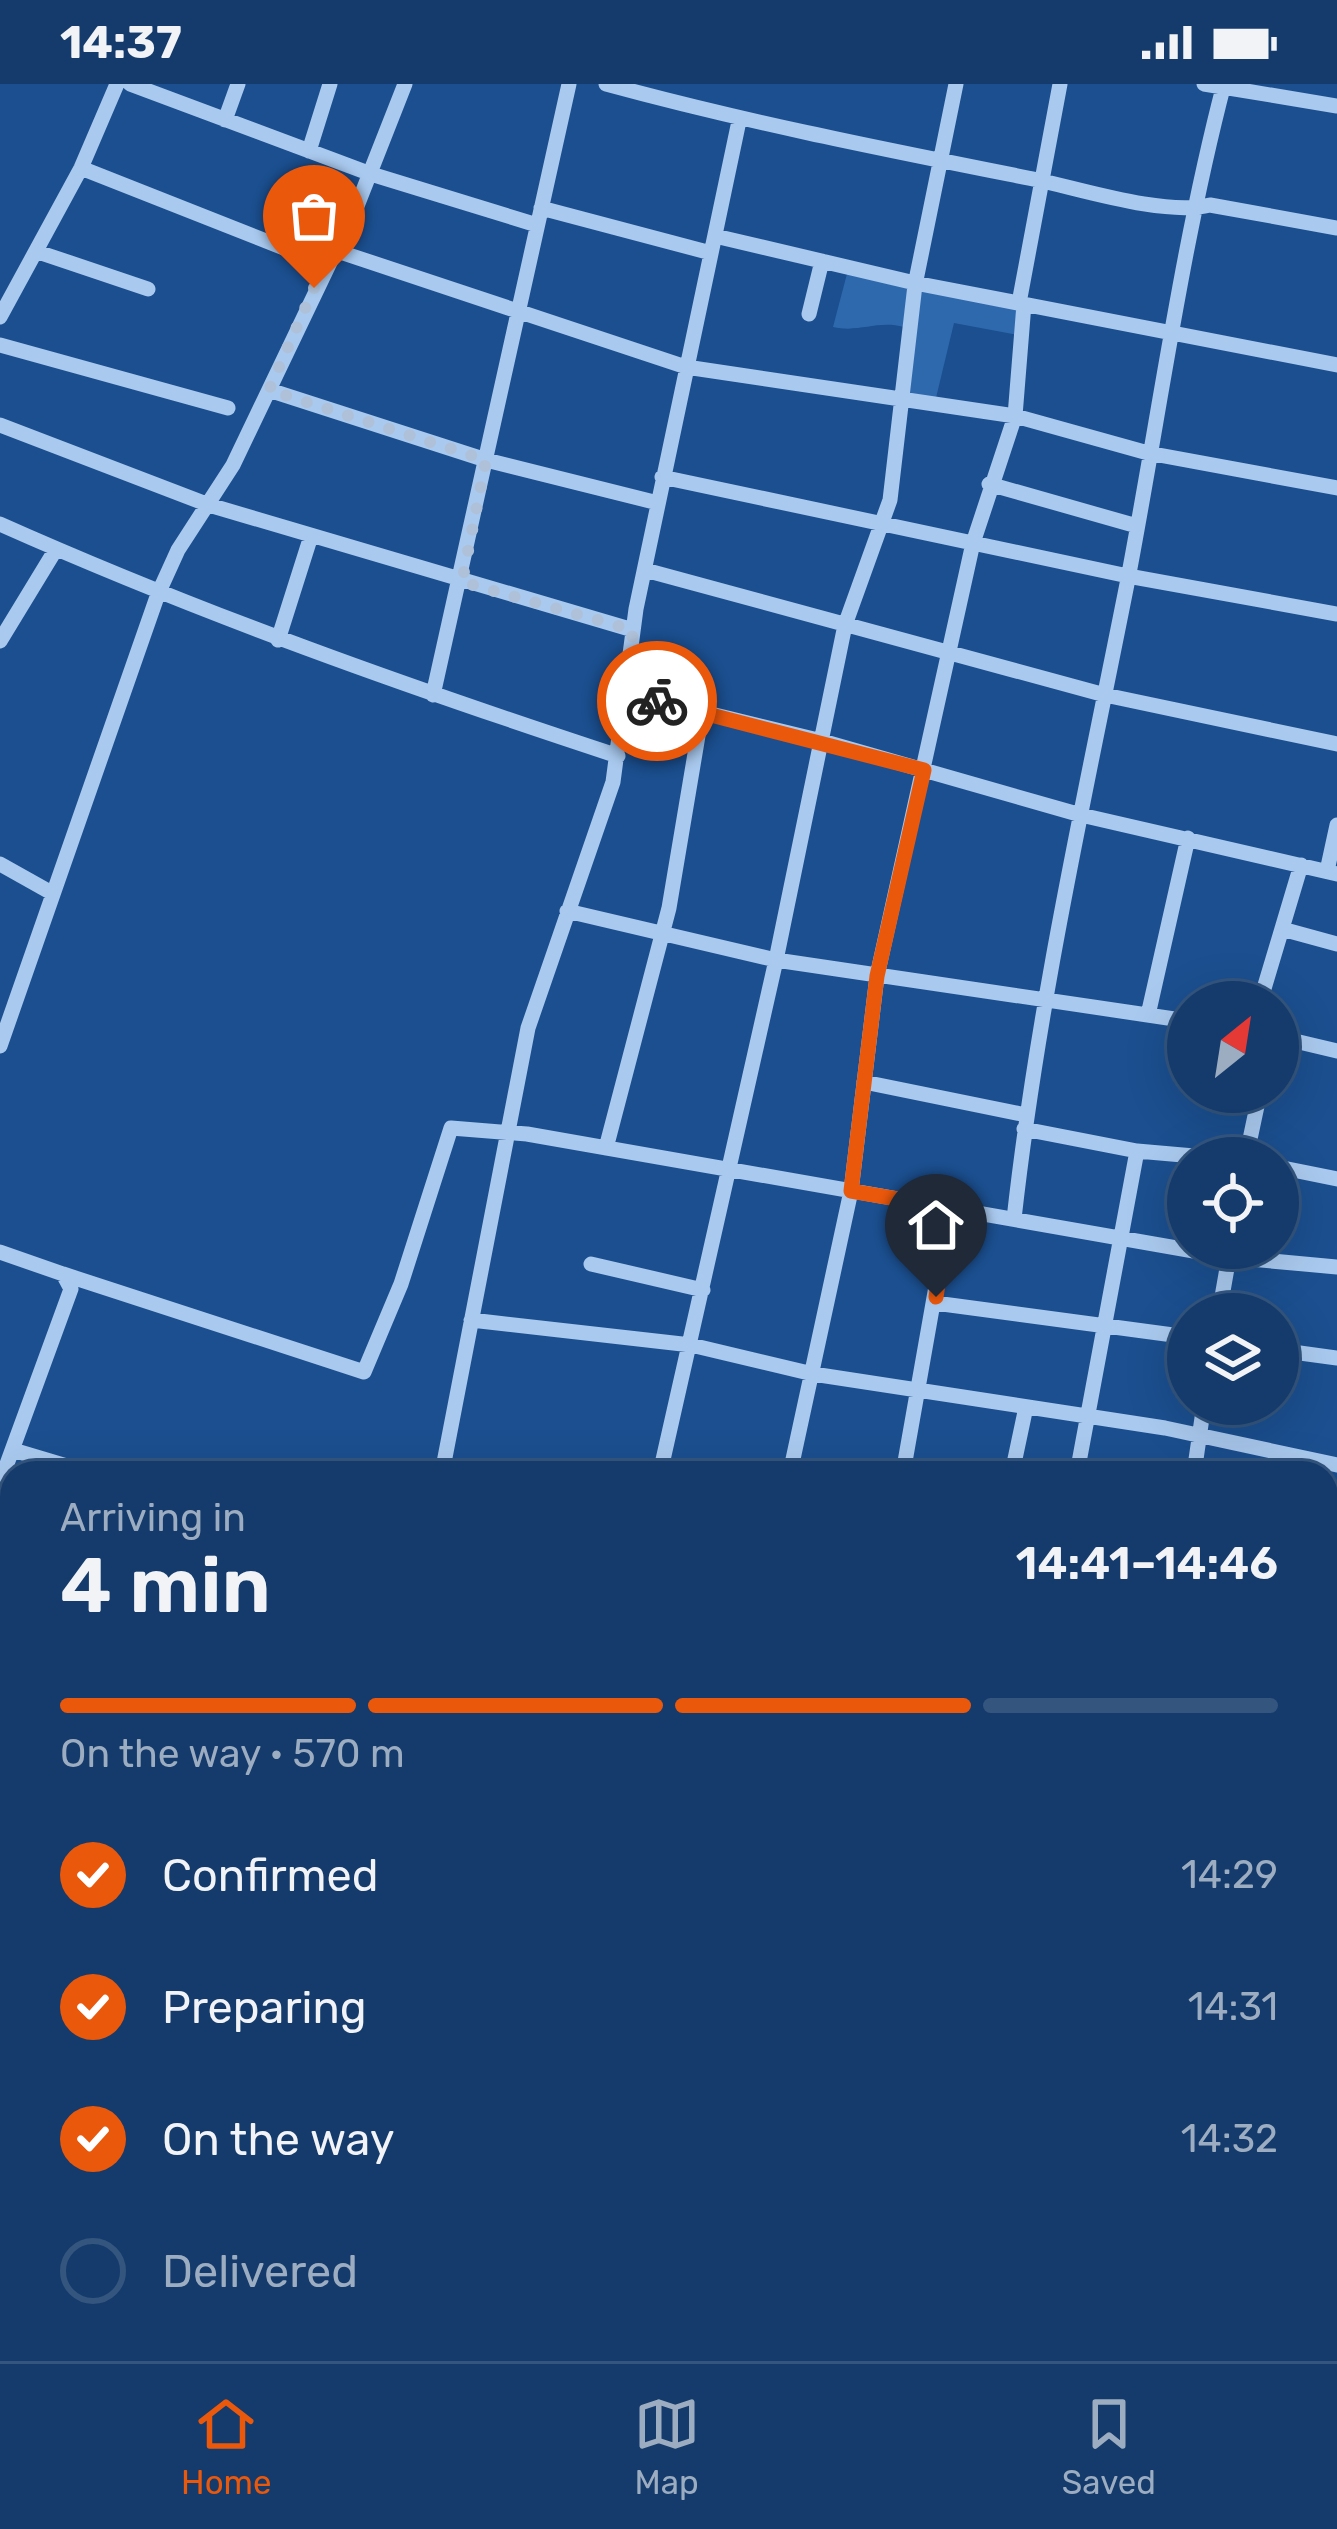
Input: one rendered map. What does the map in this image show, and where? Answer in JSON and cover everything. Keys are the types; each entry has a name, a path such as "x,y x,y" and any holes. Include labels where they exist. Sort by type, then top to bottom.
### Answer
{"street":[{"path":"0,317 38,252 117,84"},
{"path":"130,84 371,174 539,217 822,261 1337,365"},
{"path":"225,119 238,84"},
{"path":"309,151 330,84"},
{"path":"0,1046 50,892 158,595 178,550 209,505 269,390 371,174 404,87 385,84"},
{"path":"433,695 462,582 569,84"},
{"path":"606,84 739,121 1038,181 1337,228"},
{"path":"663,1461 776,960 844,625 885,524 904,402 915,283 956,84"},
{"path":"793,1461 851,1191 877,976 973,543 988,484 1015,416 1021,304 1038,181 1060,84"},
{"path":"1204,84 1337,106"},
{"path":"1014,1219 1041,1003 1128,576 1170,333 1224,86"},
{"path":"444,1461 528,1028 618,756 633,630 662,477 739,121"},
{"path":"80,168 330,258 686,367 1015,416 1148,453 1337,488"},
{"path":"38,252 148,290"},
{"path":"809,314 822,261"},
{"path":"0,345 228,408"},
{"path":"269,390 486,460 658,503"},
{"path":"0,425 209,505 633,630"},
{"path":"662,477 1128,576 1337,614"},
{"path":"988,484 1136,526"},
{"path":"0,524 158,595 618,756"},
{"path":"278,640 311,536"},
{"path":"0,641 56,549"},
{"path":"645,570 1105,695 1337,744"},
{"path":"626,693 822,741 1081,815 1332,873 1337,825"},
{"path":"606,1148 669,908 702,712"},
{"path":"1148,1015 1188,838"},
{"path":"0,864 50,892"},
{"path":"1266,981 1301,865"},
{"path":"567,910 776,960 1041,1003 1058,1001 1167,1018"},
{"path":"1282,929 1337,944"},
{"path":"1299,1042 1337,1051"},
{"path":"864,1082 1137,1151 1167,1154"},
{"path":"0,1252 364,1372 401,1284 451,1128 606,1148 1167,1244"},
{"path":"1079,1461 1137,1151"},
{"path":"1299,1171 1337,1179"},
{"path":"905,1461 950,1208"},
{"path":"1299,1262 1337,1267"},
{"path":"591,1264 703,1290"},
{"path":"9,1461 71,1289 63,1274"},
{"path":"934,1304 1167,1334"},
{"path":"471,1320 503,1320 691,1346 813,1374 1199,1436 1288,1461"},
{"path":"1299,1352 1337,1358"},
{"path":"1015,1461 1026,1407"},
{"path":"1196,1461 1201,1425"},
{"path":"13,1450 50,1461"}],"shaded area":[{"path":"848,270 915,285 904,327 833,327"},
{"path":"917,286 1022,305 1018,335 954,323 935,402 907,399"}],"way so far":[{"path":"314,288 269,390 486,460 462,582 633,630 626,693 657,701"}],"route":[{"path":"657,701 924,770 877,976 851,1191 950,1208 936,1297"}]}
